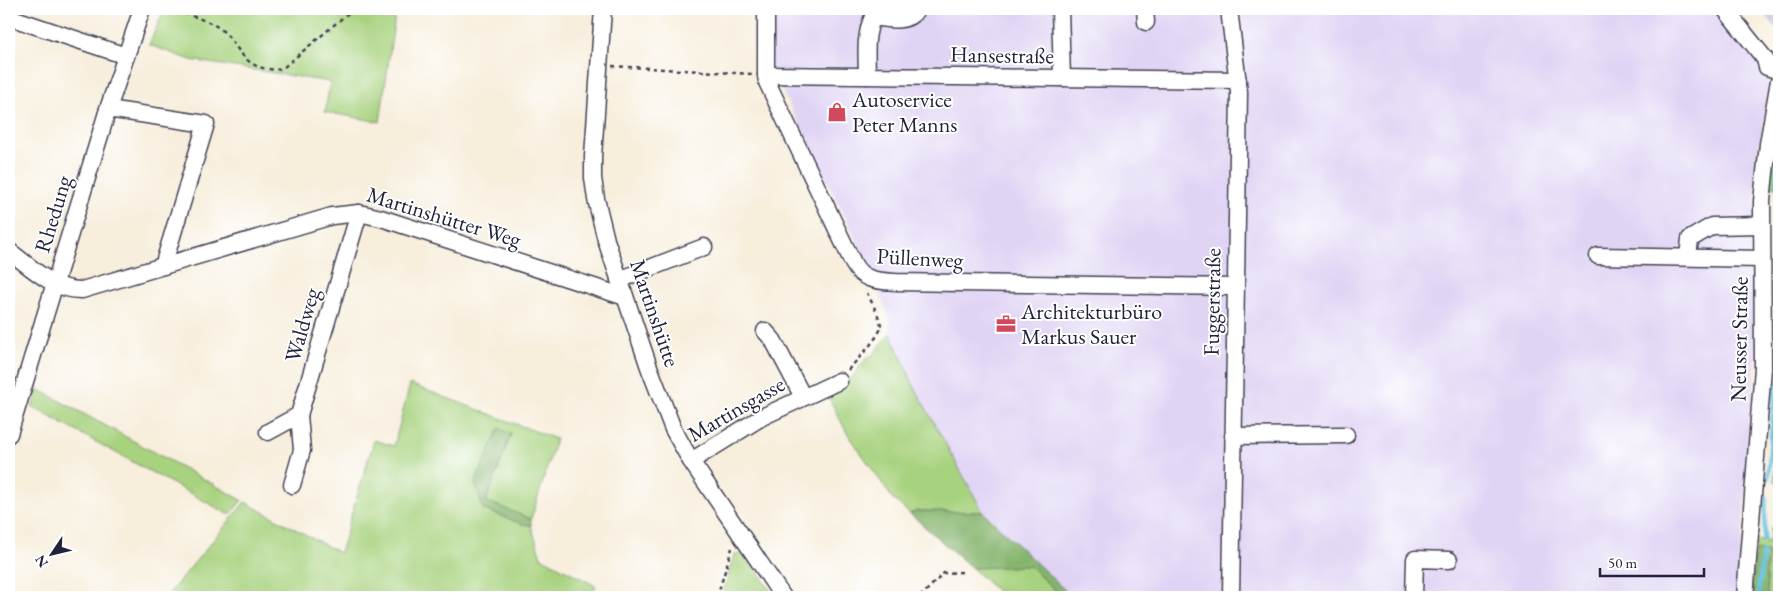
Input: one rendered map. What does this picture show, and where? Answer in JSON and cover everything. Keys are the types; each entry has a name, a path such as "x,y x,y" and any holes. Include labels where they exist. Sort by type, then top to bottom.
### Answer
{"street":[{"name":"Rhedung","path":"9,434 108,110 142,9"},
{"name":"Martinshütte","path":"603,9 593,157 594,178 601,220 619,280 660,396 676,434 691,461 783,597"},
{"name":"Püllenweg","path":"766,9 766,75 776,103 858,272 870,280 896,282 1235,287"},
{"path":"867,76 866,47 872,18 901,20 916,9"},
{"path":"1060,9 1062,78"},
{"name":"Fuggerstraße","path":"1229,9 1238,80 1231,597"},
{"path":"1725,9 1765,59 1768,67 1779,71"},
{"path":"9,17 126,56"},
{"name":"Hansestraße","path":"766,75 1238,80"},
{"name":"Neusser Straße","path":"1745,597 1762,388 1764,338 1761,225 1765,173 1779,81"},
{"path":"108,110 206,124 163,266"},
{"name":"Martinshütter Weg","path":"55,284 69,290 82,290 332,216 359,213 382,218 625,297"},
{"name":"Waldweg","path":"299,415 359,213"},
{"path":"1688,257 1690,239 1712,226 1761,225"},
{"path":"619,280 704,247"},
{"path":"9,251 55,284"},
{"path":"1598,256 1762,259"},
{"name":"Martinsgasse","path":"765,331 774,340 803,396"},
{"name":"Martinsgasse","path":"691,461 762,417 803,396 839,381"},
{"path":"268,432 299,415 302,450 292,485"},
{"path":"1233,436 1346,435"},
{"path":"1414,597 1415,559 1449,560"}],"path":[{"path":"169,9 219,28 254,66 277,70 283,68 353,9"},
{"path":"600,66 766,75"},
{"path":"839,381 875,337 880,328 880,322 858,272"},
{"path":"718,597 737,530"},
{"path":"920,597 944,573 963,572"}],"shaded area":[{"path":"772,9 1736,9 1775,60 1756,165 1754,242 1757,346 1737,597 1072,597 983,512 915,388 890,333 890,320 868,263 771,68"},
{"path":"1761,9 1779,9 1779,32"}],"green space":[{"path":"164,9 396,9 380,122 325,112 330,82 191,60 149,45"},
{"path":"1779,113 1779,187 1770,186"},
{"path":"890,333 915,388 983,512 916,511 910,514 893,499 846,431 827,394 845,386 868,356 872,356"},
{"path":"410,384 556,439 531,519 486,501 511,434 483,509 522,524 531,525 541,557 596,586 591,597 166,597 245,502 340,553 374,440 394,446"},
{"path":"38,389 242,500 230,515 32,407"},
{"path":"499,428 511,434 486,501 531,519 531,525 522,524 483,509 475,483"},
{"path":"1776,435 1779,435 1779,482 1774,481"},
{"path":"916,511 983,512 1072,597 1062,597 1030,566 972,568 910,514"},
{"path":"1771,528 1779,529 1779,597 1768,597 1766,578 1768,552 1755,550 1756,540 1769,542"},
{"path":"1755,550 1768,552 1766,578 1768,597 1750,597"},
{"path":"745,553 775,597 722,597 734,555"},
{"path":"1030,566 1062,597 1003,597 972,568"}],"waterway":[{"path":"1777,186 1779,153"},
{"path":"1768,479 1778,344 1775,288"},
{"path":"1764,540 1766,498"},
{"path":"1759,597 1763,552"}],"place":[{"name":"Autoservice Peter Manns","path":"837,112"},
{"name":"Architekturbüro Markus Sauer","path":"1006,324"}]}
